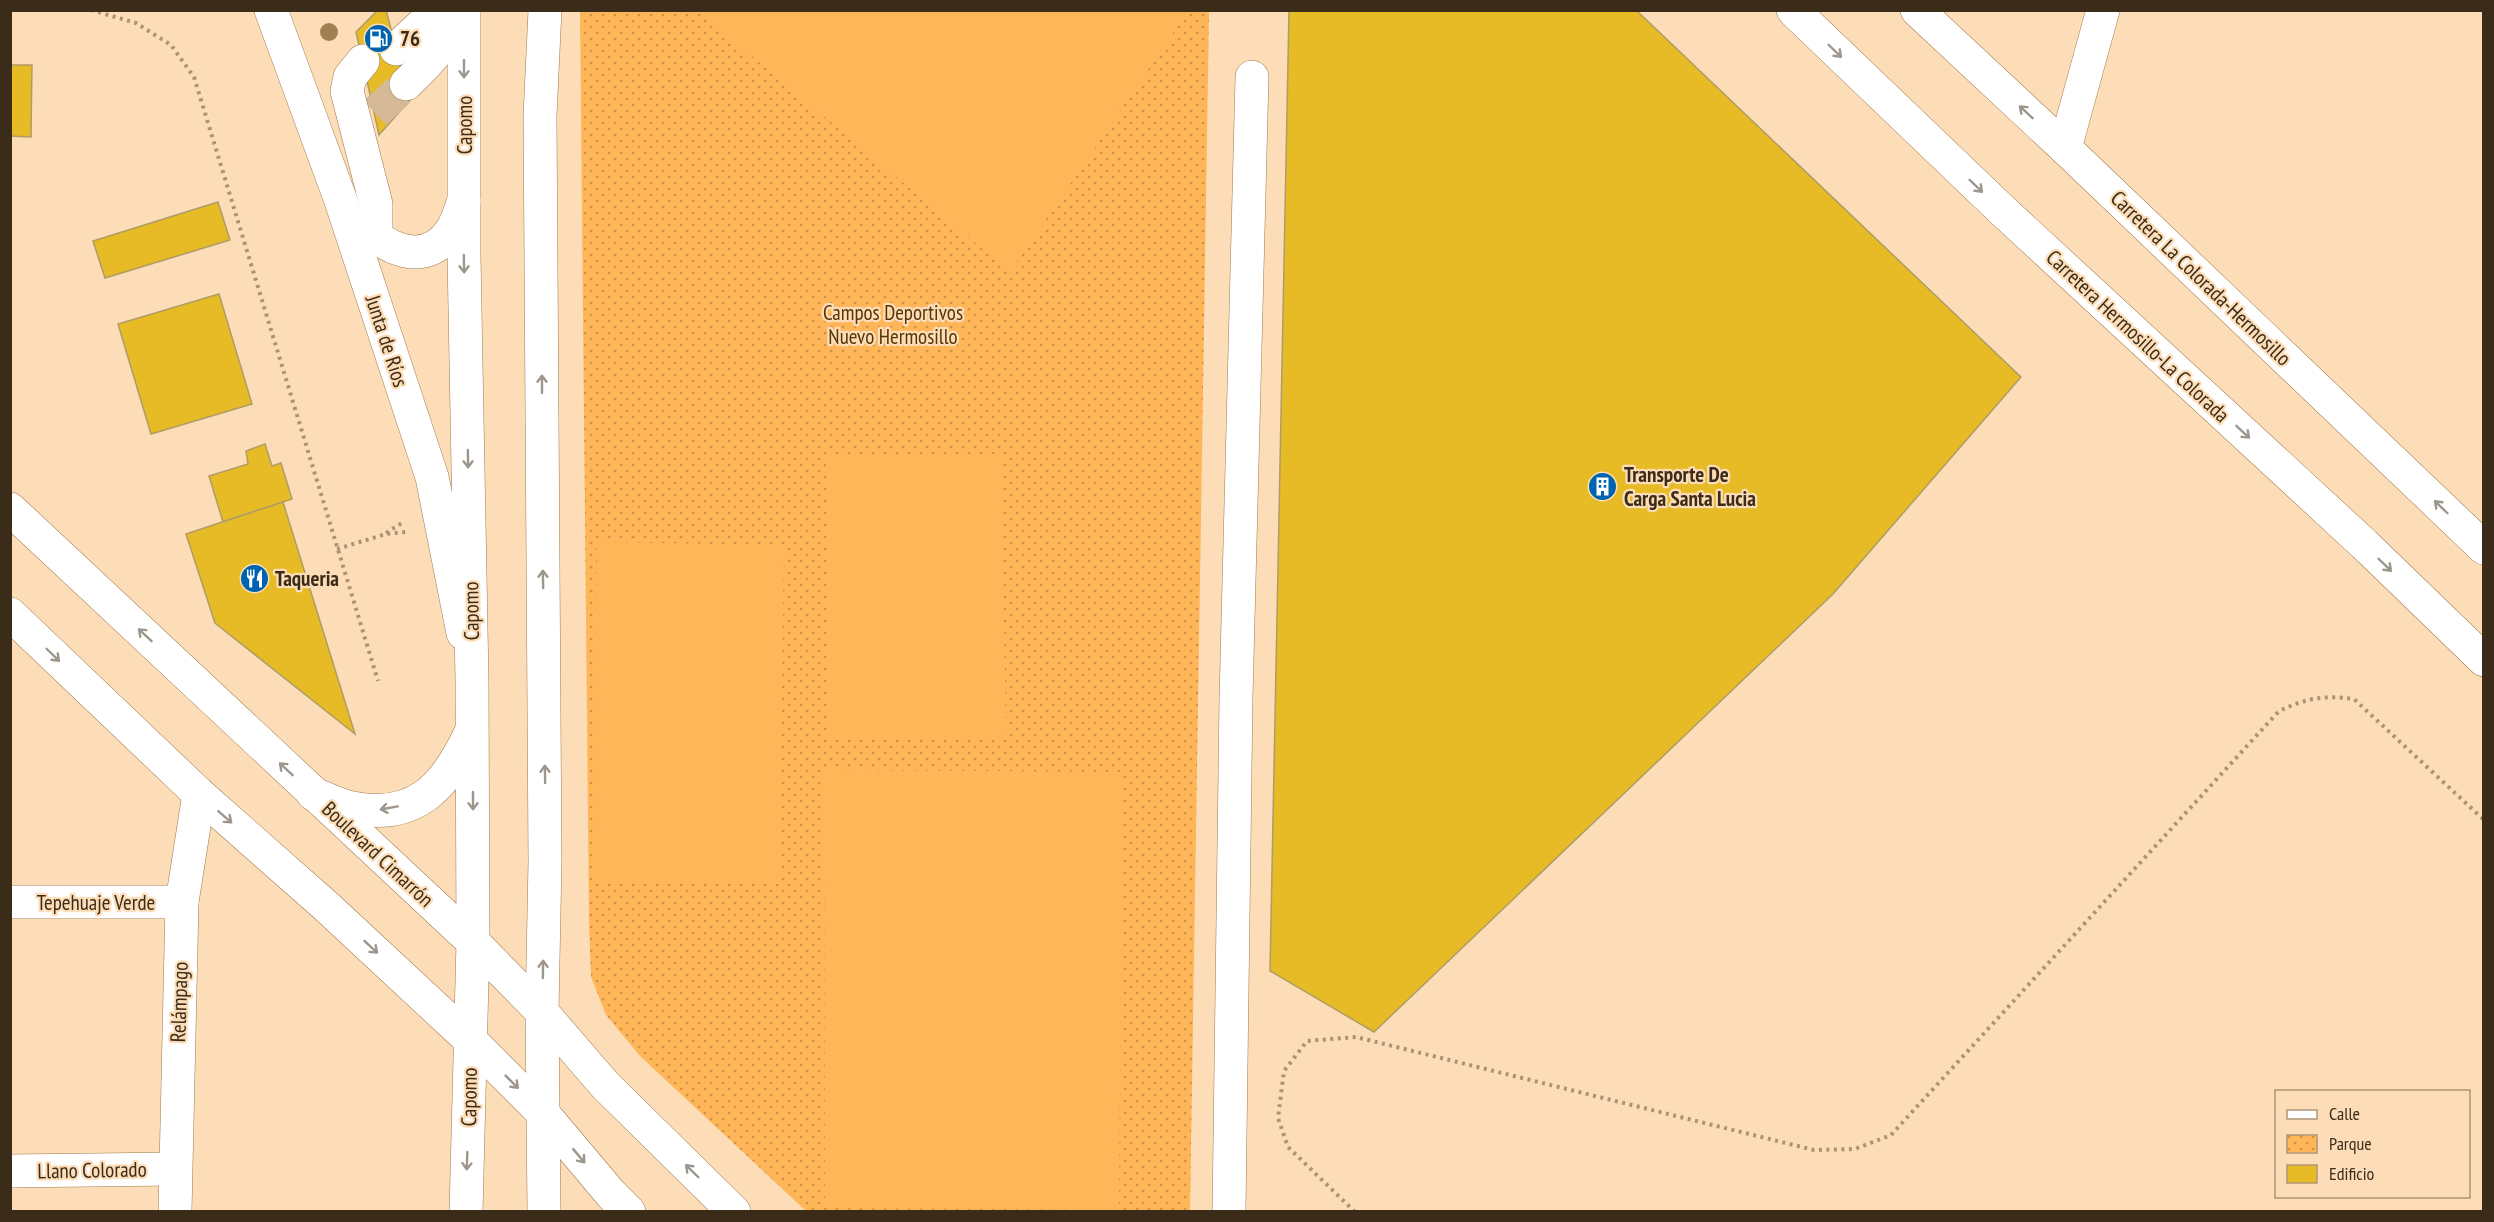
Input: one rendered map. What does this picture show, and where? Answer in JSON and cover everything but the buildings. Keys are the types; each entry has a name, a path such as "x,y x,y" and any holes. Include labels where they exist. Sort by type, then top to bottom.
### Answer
{"main road":[{"name":"Junta de Ríos","path":"271,10 340,201 432,477 472,680"},
{"path":"399,59 422,10"},
{"path":"399,59 438,10"},
{"path":"399,59 435,35 447,23 452,10"},
{"name":"Capomo","path":"464,10 464,201 472,680 473,942 466,1212"},
{"path":"544,1212 542,1012 545,861 540,116 545,10"},
{"name":"Carretera Hermosillo-La Colorada","path":"1793,10 2003,211 2364,544 2484,660"},
{"name":"Carretera La Colorada-Hermosillo","path":"1917,10 2484,548"},
{"path":"2065,148 2103,10"},
{"path":"1229,1212 1236,698 1252,78"},
{"path":"365,98 376,204 376,237"},
{"path":"340,201 376,237 399,251 420,252 437,246 452,230 464,201"},
{"name":"Boulevard Cimarrón","path":"10,509 473,942 542,1012 605,1085 734,1212"},
{"path":"12,617 199,794 327,907 470,1040 542,1112 629,1212"},
{"path":"314,794 349,807 381,810 413,804 437,788 456,764 472,730"},
{"name":"Relámpago","path":"175,1212 174,1169 182,902 199,794"},
{"name":"Tepehuaje Verde","path":"10,902 182,902"},
{"name":"Llano Colorado","path":"10,1171 174,1169"}],"path":[{"path":"91,10 136,23 171,45 194,78 378,681"},
{"path":"337,549 386,534 408,532 446,546"},
{"path":"1355,1212 1288,1147 1278,1118 1284,1071 1307,1041 1356,1037 1814,1150 1855,1149 1891,1135 2279,711 2302,701 2328,696 2354,699 2484,820"}],"green space":[{"name":"Campos Deportivos Nuevo Hermosillo","path":"580,11 1209,11 1190,1211 806,1211 640,1056 606,1015 591,977 589,921"},
{"path":"698,11 1188,11 1010,272"},
{"path":"1001,454 1006,736 830,738 826,456"},
{"path":"597,542 784,545 779,884 592,882"},
{"path":"824,770 1122,772 1119,1210 825,1208"}],"tunnel":[{"path":"375,113 406,84"}],"place":[{"name":"76","path":"379,38"},
{"name":"Transporte De Carga Santa Lucia","path":"1603,486"},
{"name":"Taqueria","path":"254,578"}]}
